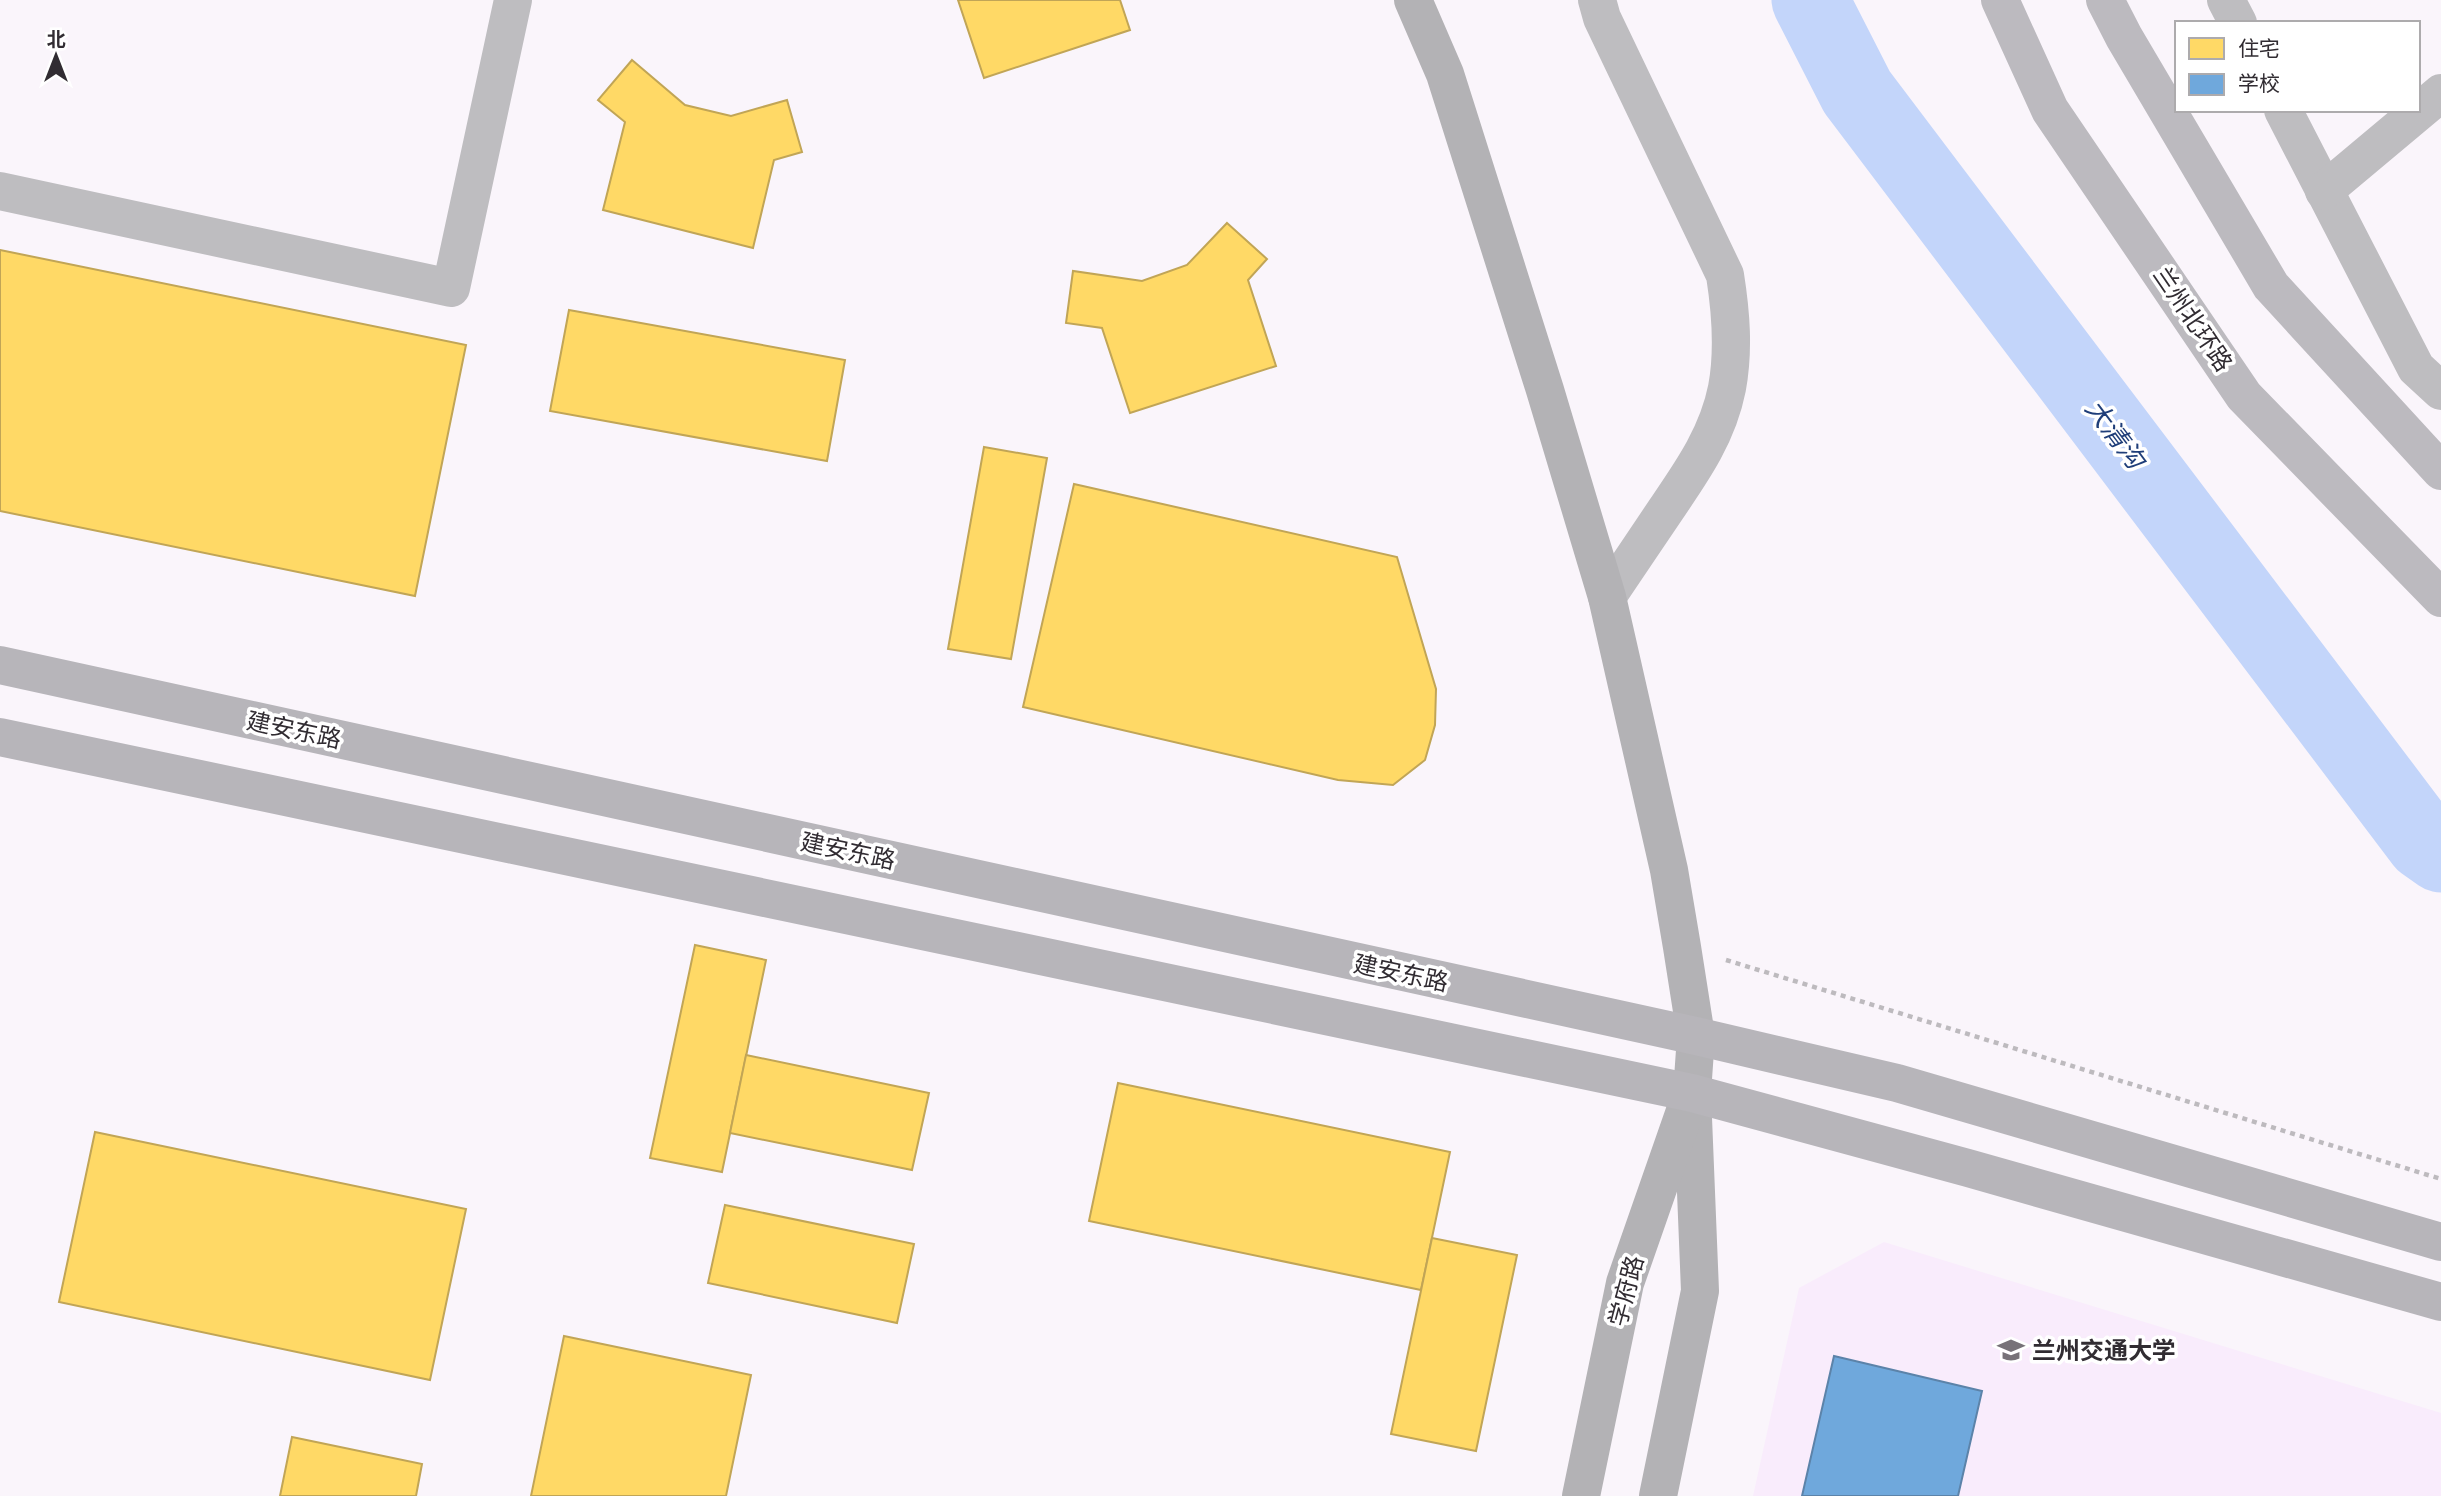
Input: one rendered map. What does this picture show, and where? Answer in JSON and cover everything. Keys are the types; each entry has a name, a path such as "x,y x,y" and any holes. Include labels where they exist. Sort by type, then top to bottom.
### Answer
{"highway":[{"name":"兰州北环路","path":"2000,0 2050,110 2244,396 2441,598"},
{"path":"2105,0 2124,37 2271,286 2441,471"}],"main road":[{"path":"1413,0 1445,74 1607,597 1669,870 1682,947 1696,1036 1692,1093 1700,1291 1658,1496"},
{"name":"建安东路","path":"0,665 1696,1036 1898,1083 2441,1242"},
{"path":"0,737 1692,1093 2441,1302"},
{"name":"学府路","path":"1581,1496 1625,1283 1692,1093"}],"street":[{"path":"0,191 451,288 513,0"},
{"path":"1597,0 1602,18 1725,275 1731,313 1732,351 1727,388 1706,449 1690,477 1607,597"},
{"path":"2226,0 2237,21"},
{"path":"2420,111 2441,93"},
{"path":"2284,112 2416,368 2441,391"},
{"path":"2324,191 2418,112"}],"path":[{"path":"1682,947 2441,1179"}],"shaded area":[{"name":"兰州交通大学","path":"1884,1242 2441,1413 2441,1496 1753,1496 1799,1288"}],"building: 住宅":[{"path":"958,0 1120,0 1130,30 984,78"},
{"path":"632,60 685,105 731,116 787,100 802,152 774,160 753,248 603,210 625,122 598,100"},
{"path":"1227,223 1267,259 1248,280 1276,366 1130,413 1102,328 1066,323 1073,271 1142,281 1187,265"},
{"path":"0,250 466,345 415,596 0,511"},
{"path":"569,310 845,360 827,461 550,411"},
{"path":"984,447 1047,458 1011,659 948,649"},
{"path":"1074,484 1397,557 1436,689 1435,725 1425,760 1393,785 1338,780 1023,707"},
{"path":"695,945 766,960 722,1172 650,1158"},
{"path":"746,1055 929,1093 912,1170 730,1133"},
{"path":"1118,1083 1450,1152 1421,1290 1089,1221"},
{"path":"95,1132 466,1209 430,1380 59,1302"},
{"path":"725,1205 914,1244 897,1323 708,1283"},
{"path":"1432,1238 1517,1255 1476,1451 1391,1434"},
{"path":"564,1336 751,1375 726,1496 531,1496"},
{"path":"292,1437 422,1464 416,1496 280,1496"}],"building: 学校":[{"path":"1834,1356 1982,1391 1958,1496 1802,1496"}],"waterway":[{"name":"大清沟","path":"1810,0 1857,92 2424,842 2441,854"}],"place":[{"name":"兰州交通大学","path":"2011,1350"}]}
